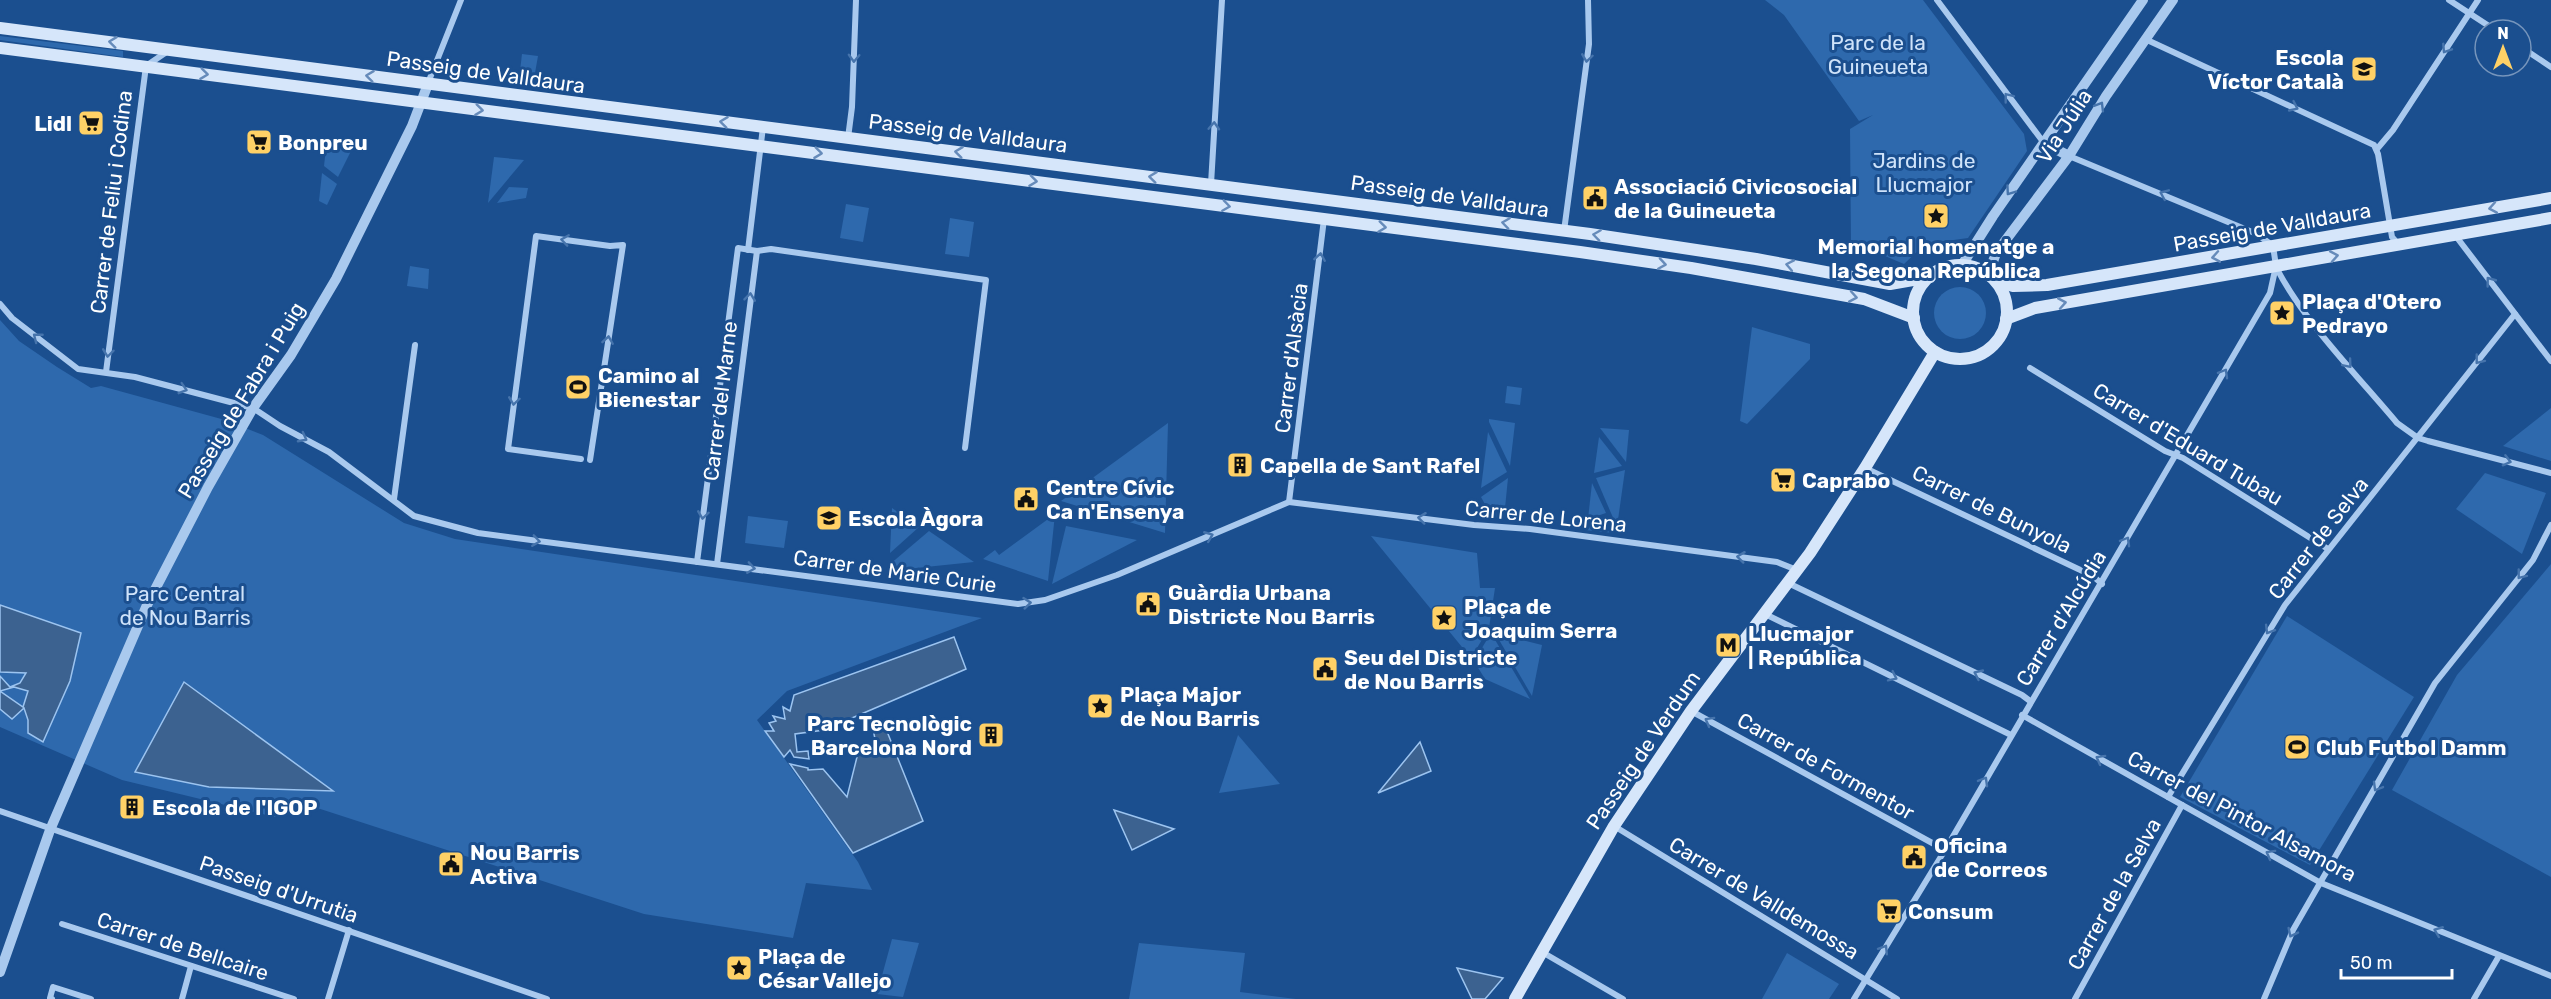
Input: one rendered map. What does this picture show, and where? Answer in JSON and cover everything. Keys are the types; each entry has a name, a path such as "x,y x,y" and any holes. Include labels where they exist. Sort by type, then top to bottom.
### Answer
{"main road":[{"name":"Passeig de Valldaura","path":"0,28 1564,231 1756,259 1890,284 1930,277"},
{"name":"Passeig de Valldaura","path":"0,48 1691,268 1864,299 1914,318"},
{"name":"Passeig de Valldaura","path":"1999,282 2013,286 2047,285 2551,198"},
{"path":"1324,219 1327,199"},
{"name":"Passeig de Valldaura","path":"2006,319 2036,308 2551,218"},
{"path":"1562,250 1564,231"},
{"path":"1962,265 1989,273 1999,282 2006,299 2006,319 2003,330 1994,344 1975,356 1963,358 1946,357 1935,352 1921,337 1914,318 1916,295 1921,286 1930,277 1947,267 1962,265"},
{"name":"Passeig de Verdum","path":"1520,996 1542,951 1614,826 1691,711 1797,571 1865,468 1935,352"}],"street":[{"path":"428,84 461,0"},
{"path":"848,138 852,107 856,0"},
{"path":"1210,184 1222,0"},
{"path":"1564,231 1589,44 1588,0"},
{"path":"1937,0 2044,143 2069,156 2248,230 2273,246"},
{"name":"Via Júlia","path":"1962,265 1990,220 2143,0"},
{"name":"Via Júlia","path":"1989,273 1996,252 2069,156 2173,0"},
{"path":"2449,0 2477,18"},
{"path":"2377,149 2393,130 2478,0"},
{"path":"2145,39 2371,143 2377,149 2392,237 2399,245"},
{"name":"Carrer de Feliu i Codina","path":"106,372 146,66 171,50"},
{"path":"2533,55 2551,67"},
{"name":"Passeig de Fabra i Puig","path":"0,972 50,830 147,605 253,408 291,354 336,279 412,126 428,84"},
{"name":"Carrer del Marne","path":"698,562 738,248 748,250 763,126"},
{"name":"Carrer d'Alsàcia","path":"1289,502 1324,219"},
{"path":"2455,235 2551,361"},
{"path":"581,459 508,449 536,236 610,246 623,245 590,460"},
{"name":"Carrer d'Alcúdia","path":"1854,999 2102,584 2270,293 2276,266 2273,246"},
{"path":"748,250 771,249 986,280 965,448"},
{"name":"Carrer del Marne","path":"717,564 757,251"},
{"path":"2276,266 2288,290 2397,423 2418,438 2551,473"},
{"name":"Carrer de Marie Curie","path":"0,304 12,318 78,369 160,382 253,408 280,426 329,452 414,516 478,533 1018,604 1045,600 1117,575 1289,502"},
{"name":"Carrer de Selva","path":"2168,796 2285,605 2515,314"},
{"path":"394,499 415,345"},
{"name":"Carrer d'Eduard Tubau","path":"2030,368 2328,549"},
{"name":"Carrer de Bunyola","path":"1865,468 2093,576 2102,584"},
{"name":"Carrer de Lorena","path":"1289,502 1626,541 1777,562 1797,571"},
{"path":"2264,999 2293,930 2435,683 2533,560 2551,525"},
{"path":"1788,583 2022,695 2030,701"},
{"path":"1765,614 2011,735"},
{"name":"Carrer de Formentor","path":"1691,711 1945,849"},
{"name":"Carrer del Pintor Alsamora","path":"2022,715 2321,883 2551,976"},
{"name":"Carrer de la Selva","path":"2075,999 2182,805"},
{"name":"Passeig d'Urrutia","path":"0,811 544,998"},
{"name":"Carrer de Valldemossa","path":"1614,826 1897,999"},
{"name":"Carrer de Bellcaire","path":"62,924 294,999"},
{"path":"328,999 349,930"},
{"path":"1542,951 1623,999"},
{"path":"2474,999 2499,956"},
{"path":"182,999 191,966"},
{"path":"52,999 50,998 53,987 91,999"}],"green space":[{"name":"Jardins de Llucmajor","path":"1765,0 1923,0 2024,134 2027,151 1968,238 1925,244 1904,264 1885,256 1851,249 1850,129 1873,115 1859,121 1784,15"},
{"path":"0,36 123,51 123,57 0,40"},
{"path":"522,54 538,56 535,73 520,71"},
{"path":"346,140 356,141 338,177 324,166 326,148"},
{"path":"494,157 524,160 488,203"},
{"path":"322,173 337,184 327,205 319,201"},
{"path":"509,187 528,188 526,198 497,203"},
{"path":"846,204 869,208 863,242 840,238"},
{"path":"950,218 974,222 969,257 945,254"},
{"path":"410,266 429,269 428,289 407,286"},
{"path":"1960,287 1970,289 1978,295 1984,303 1986,313 1984,323 1978,331 1970,337 1960,339 1950,337 1942,331 1936,323 1934,313 1936,303 1942,295 1950,289"},
{"name":"Parc Central de Nou Barris","path":"0,320 19,341 91,388 101,386 225,420 263,435 404,523 455,539 982,618 787,691 757,720 858,862 872,890 806,883 793,938 644,914 305,804 292,805 275,817 122,780 0,727"},
{"path":"1752,327 1810,344 1810,359 1747,424 1740,421"},
{"path":"1507,386 1522,388 1520,405 1505,403"},
{"path":"2551,408 2551,461 2503,446"},
{"path":"1489,419 1515,423 1510,466 1489,422"},
{"path":"1168,423 1165,533 1061,501"},
{"path":"1600,428 1629,430 1626,462"},
{"path":"1488,432 1507,472 1481,488"},
{"path":"1599,437 1622,466 1594,473"},
{"path":"1625,470 1617,527 1596,478"},
{"path":"2485,473 2546,493 2522,554 2456,509"},
{"path":"1508,478 1504,518 1492,517 1481,497"},
{"path":"1592,483 1606,513 1588,519"},
{"path":"892,508 919,527 890,553"},
{"path":"1055,514 1048,581 983,559 995,550 999,555"},
{"path":"748,516 788,521 784,548 745,543"},
{"path":"1607,518 1614,533 1585,530 1585,526"},
{"path":"1066,526 1137,540 1052,584"},
{"path":"929,531 974,562 887,571 889,565"},
{"path":"1371,536 1477,553 1480,588 1495,588 1489,628 1471,658"},
{"path":"2551,564 2551,877 2392,790 2457,675"},
{"name":"Club Futbol Damm","path":"2287,616 2414,697 2310,865 2180,797"},
{"path":"1491,633 1530,699 1485,679 1474,661"},
{"path":"1495,633 1542,645 1532,696"},
{"path":"1238,735 1280,784 1219,793"},
{"path":"892,939 919,943 903,997 877,994"},
{"path":"1139,943 1245,953 1240,992 1296,999 1129,999"},
{"path":"1787,953 1839,984 1829,999 1762,999"}],"shaded area":[{"path":"0,605 81,633 70,681 43,742 28,733 28,720 24,708 12,719 0,709 0,691 0,676 10,687 20,683 26,673 0,672","holes":["14,687 28,691 23,707 0,691"]},
{"path":"954,637 966,669 838,724 839,728 795,734 797,752 808,751 809,759 794,757 790,750 784,757 765,731 774,731 769,723 776,721 773,716 785,719 783,707 790,711 794,695"},
{"path":"184,682 333,791 209,787 135,772"},
{"path":"884,724 923,821 853,853 790,764 808,768 808,770 823,769 847,797 858,753 877,749 873,729"},
{"path":"1420,742 1431,771 1378,793"},
{"path":"1114,810 1174,829 1132,850"},
{"path":"1457,968 1503,978 1485,999 1472,999"}],"place":[{"name":"Escola Víctor Català","path":"2364,69"},
{"name":"Lidl","path":"91,123"},
{"name":"Bonpreu","path":"259,142"},
{"name":"Associació Civicosocial de la Guineueta","path":"1595,198"},
{"name":"Memorial homenatge a la Segona República","path":"1936,216"},
{"name":"Plaça d'Otero Pedrayo","path":"2282,313"},
{"name":"Camino al Bienestar","path":"578,387"},
{"name":"Capella de Sant Rafel","path":"1240,465"},
{"name":"Caprabo","path":"1783,480"},
{"name":"Centre Cívic Ca n'Ensenya","path":"1026,499"},
{"name":"Escola Àgora","path":"829,518"},
{"name":"Guàrdia Urbana Districte Nou Barris","path":"1148,604"},
{"name":"Plaça de Joaquim Serra","path":"1444,618"},
{"name":"Llucmajor | República","path":"1728,645"},
{"name":"Seu del Districte de Nou Barris","path":"1325,669"},
{"name":"Plaça Major de Nou Barris","path":"1100,706"},
{"name":"Parc Tecnològic Barcelona Nord","path":"991,735"},
{"name":"Club Futbol Damm","path":"2297,747"},
{"name":"Escola de l'IGOP","path":"132,807"},
{"name":"Oficina de Correos","path":"1914,857"},
{"name":"Nou Barris Activa","path":"451,864"},
{"name":"Consum","path":"1889,911"},
{"name":"Plaça de César Vallejo","path":"739,968"}],"park label":[{"name":"Parc de la Guineueta","path":"1878,54"}]}
